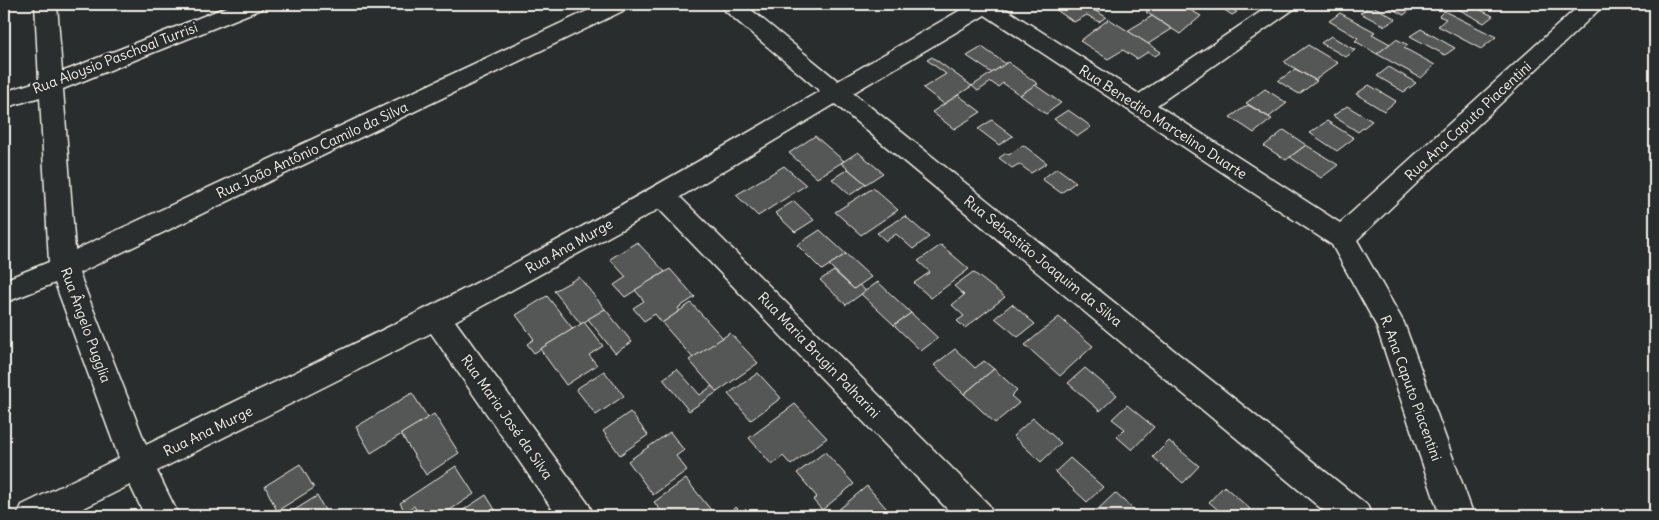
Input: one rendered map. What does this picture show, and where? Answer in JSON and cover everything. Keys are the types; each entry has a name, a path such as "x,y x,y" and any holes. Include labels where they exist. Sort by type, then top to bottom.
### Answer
{"street":[{"name":"Rua Ângelo Pugglia","path":"46,4 63,268 138,466 162,516"},
{"name":"Rua Aloysio Paschoal Turrisi","path":"4,100 52,85 253,4"},
{"name":"Rua João Antônio Camilo da Silva","path":"4,292 63,268 619,4"},
{"name":"Rua Sebastião Joaquim da Silva","path":"732,4 837,93 1356,516"},
{"name":"Rua Ana Murge","path":"34,516 436,317 524,271 837,93 986,4"},
{"name":"Rua Benedito Marcelino Duarte","path":"986,4 1342,238"},
{"path":"1139,106 1286,4"},
{"name":"Rua Ana Caputo Piacentini","path":"1342,238 1594,4"},
{"name":"Rua Maria Brugin Palharini","path":"662,194 977,516"},
{"name":"R. Ana Caputo Piacentini","path":"1342,238 1390,323 1457,516"},
{"name":"Rua Maria José da Silva","path":"436,317 577,516"}],"building":[{"path":"1064,4 1084,4 1106,17 1099,22 1087,15 1074,22 1055,9"},
{"path":"1084,4 1096,4 1103,8 1097,12"},
{"path":"1171,4 1180,4 1201,16 1180,34 1146,12 1157,6 1162,9"},
{"path":"1224,4 1237,12 1232,15 1220,7"},
{"path":"1382,4 1409,4 1405,7 1411,9 1404,15"},
{"path":"1464,4 1469,4 1493,16 1484,23 1458,9"},
{"path":"1371,5 1396,19 1385,26 1360,13"},
{"path":"1444,11 1496,37 1481,49 1438,26 1446,19 1439,16"},
{"path":"1340,13 1375,32 1372,34 1390,44 1377,54 1355,41 1358,38 1329,21"},
{"path":"1152,16 1172,29 1148,44 1127,31"},
{"path":"1109,19 1161,52 1155,56 1148,52 1137,59 1123,50 1108,59 1080,41"},
{"path":"1421,29 1455,48 1445,55 1410,36"},
{"path":"1331,36 1355,50 1346,57 1321,43"},
{"path":"1396,39 1408,45 1404,48 1435,65 1421,78 1377,54"},
{"path":"1308,45 1338,63 1315,80 1284,62"},
{"path":"982,47 1006,64 992,73 967,56"},
{"path":"932,57 972,86 944,104 923,88 946,74 927,60"},
{"path":"1008,62 1038,84 1020,95 1003,83 998,87 991,82 978,91 972,86"},
{"path":"1389,67 1416,83 1404,92 1377,76"},
{"path":"1295,69 1317,81 1299,94 1278,81"},
{"path":"1035,85 1061,103 1046,114 1020,95"},
{"path":"1369,85 1396,101 1384,111 1356,94"},
{"path":"1265,89 1287,103 1269,117 1246,103"},
{"path":"958,95 981,112 954,129 932,112"},
{"path":"1248,105 1272,119 1254,133 1230,117"},
{"path":"1347,106 1372,121 1358,132 1333,116"},
{"path":"1068,110 1091,127 1078,136 1054,119"},
{"path":"992,120 1013,136 999,145 978,129"},
{"path":"1327,121 1354,138 1337,151 1310,133"},
{"path":"1284,130 1306,145 1286,160 1264,146"},
{"path":"815,136 844,161 817,178 789,153"},
{"path":"1023,145 1047,163 1031,173 1019,164 1012,168 999,158 1006,153 1009,155"},
{"path":"1306,145 1338,165 1321,178 1290,157"},
{"path":"858,152 883,173 866,184 841,163"},
{"path":"784,166 806,185 758,216 736,195"},
{"path":"1057,168 1076,182 1061,193 1042,179"},
{"path":"848,169 866,184 850,195 832,179"},
{"path":"873,188 898,210 861,235 835,212"},
{"path":"794,201 814,220 795,232 775,213"},
{"path":"905,216 929,237 913,249 896,234 886,241 877,233"},
{"path":"820,230 846,254 822,270 797,245"},
{"path":"637,242 665,272 625,297 614,285 626,277 610,259"},
{"path":"941,245 969,269 931,298 914,283 930,272 918,261"},
{"path":"846,254 871,277 854,289 829,265"},
{"path":"670,269 695,297 678,308 680,311 662,323 655,314 644,321 633,308 644,301 635,290"},
{"path":"834,271 854,289 859,285 866,291 846,305 820,280"},
{"path":"973,272 1005,297 965,328 957,321 964,316 952,305 964,295 954,286"},
{"path":"579,277 605,309 581,324 554,291"},
{"path":"878,282 911,313 894,325 861,294"},
{"path":"547,296 573,329 534,353 527,344 534,339 516,315"},
{"path":"691,303 723,338 693,358 662,323"},
{"path":"1012,304 1035,324 1018,337 995,318"},
{"path":"605,309 632,342 615,353 588,319"},
{"path":"911,313 938,338 921,351 894,325"},
{"path":"1059,317 1093,346 1060,376 1025,345"},
{"path":"584,322 603,346 589,355 597,365 566,385 540,349"},
{"path":"730,333 758,363 717,392 689,360"},
{"path":"955,349 975,368 984,361 994,369 964,394 934,365"},
{"path":"1085,368 1117,395 1100,411 1068,383"},
{"path":"677,369 700,395 712,386 717,392 689,411 663,379"},
{"path":"994,369 1017,390 1011,396 1019,403 995,423 964,394"},
{"path":"604,371 624,396 596,415 576,389"},
{"path":"758,373 781,398 751,420 728,394"},
{"path":"412,393 428,418 371,453 356,427"},
{"path":"795,404 827,438 791,465 783,456 772,465 749,438"},
{"path":"1127,405 1154,427 1132,450 1117,437 1125,429 1112,419"},
{"path":"630,412 648,435 620,455 603,431"},
{"path":"434,414 459,453 426,475 401,434"},
{"path":"1033,418 1061,443 1041,462 1013,436"},
{"path":"670,432 684,450 676,456 687,470 653,495 628,461"},
{"path":"1169,441 1199,466 1183,483 1153,457"},
{"path":"825,452 854,484 822,510 813,500 817,497 797,473"},
{"path":"1070,458 1103,487 1087,502 1055,472"},
{"path":"300,464 314,488 277,511 265,486"},
{"path":"456,466 474,494 444,514 446,516 420,516 414,506 405,512 400,503"},
{"path":"686,479 715,515 665,516 654,502"},
{"path":"867,486 893,516 831,516"},
{"path":"1224,486 1250,509 1244,516 1225,516 1209,502"},
{"path":"1115,493 1141,516 1096,516 1093,514"},
{"path":"486,495 499,516 454,516"},
{"path":"317,496 328,516 285,516"},
{"path":"736,507 744,516 723,516"}]}
